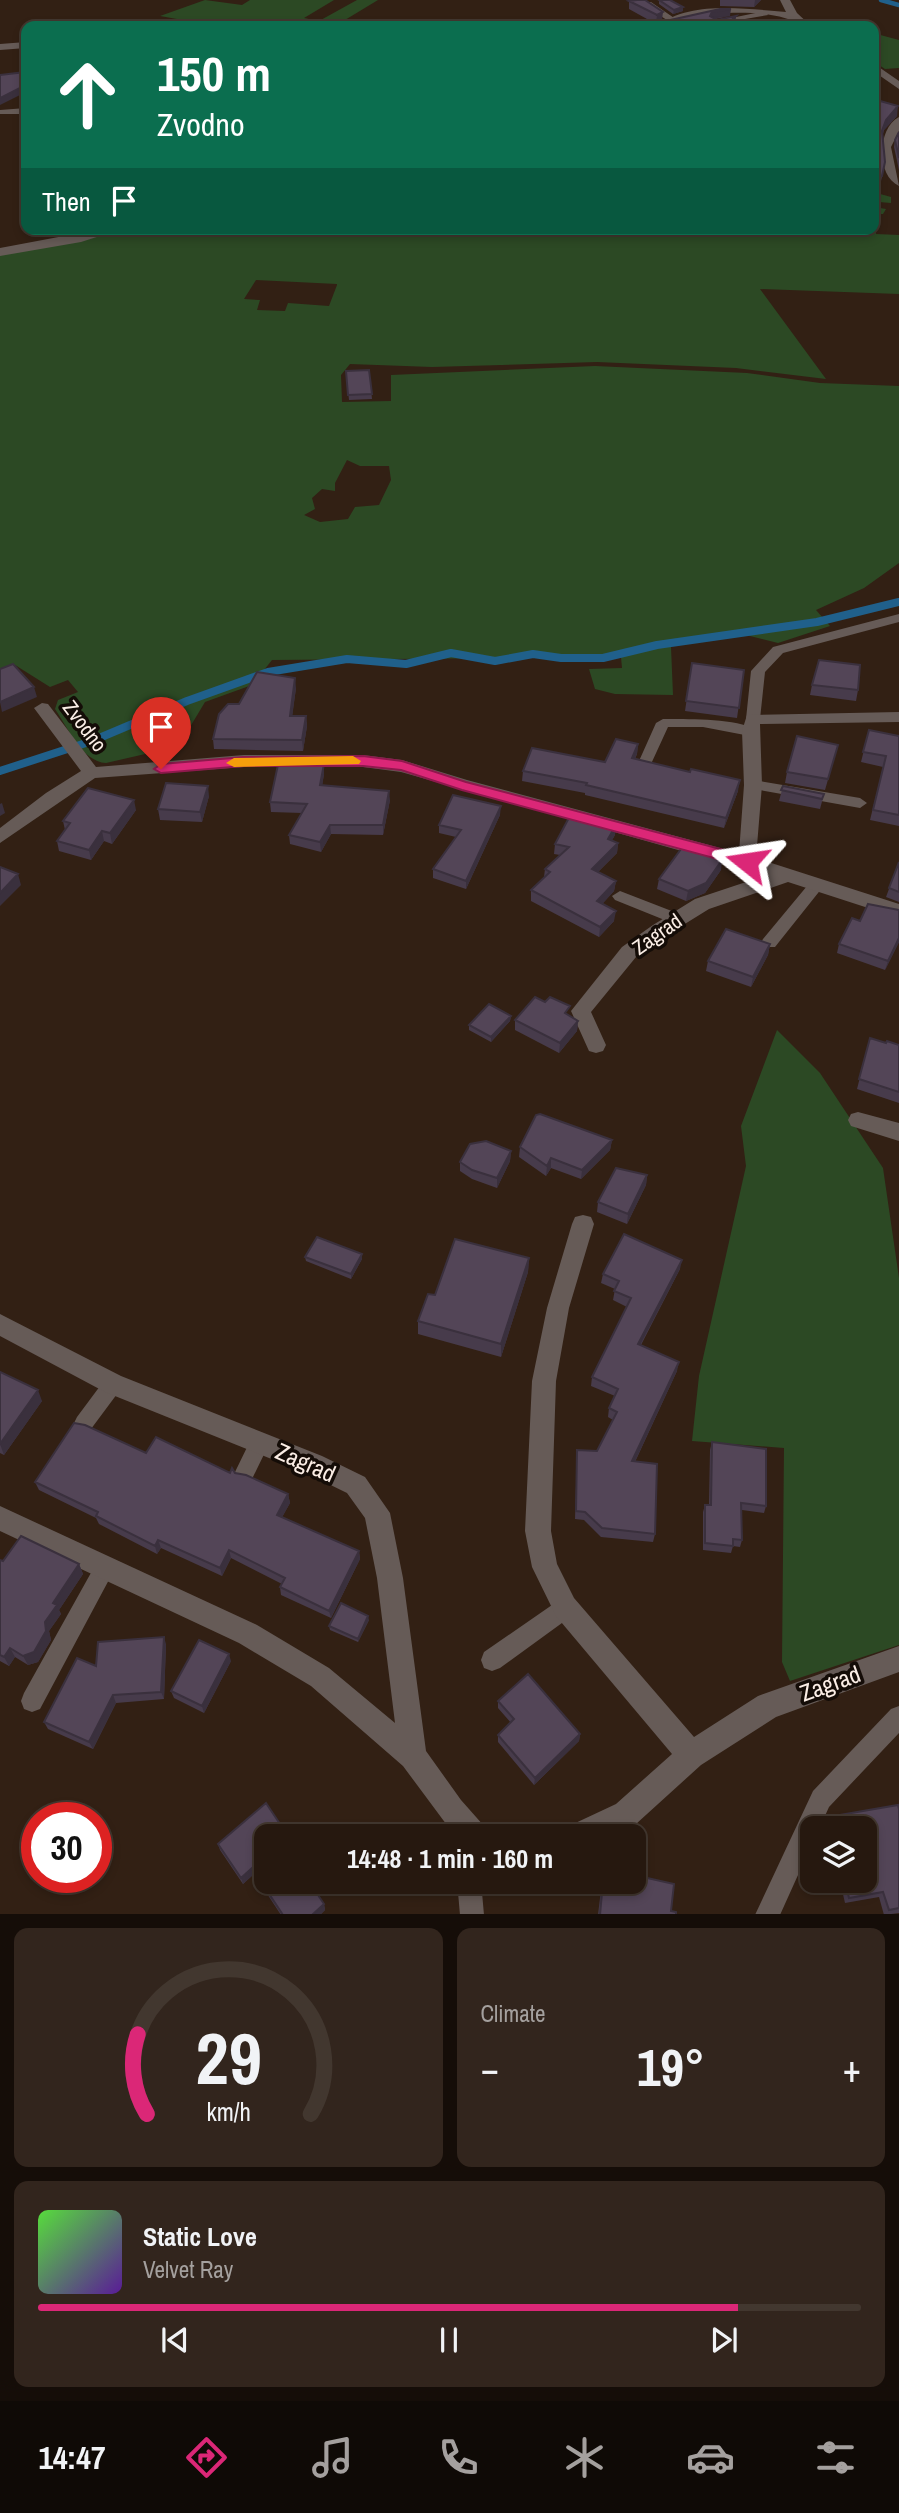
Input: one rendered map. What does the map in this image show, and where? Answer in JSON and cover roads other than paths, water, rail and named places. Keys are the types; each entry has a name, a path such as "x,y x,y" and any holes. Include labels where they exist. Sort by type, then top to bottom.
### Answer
{"street":[{"path":"785,0 793,15 800,21"},
{"path":"673,20 730,9 793,15"},
{"path":"687,21 691,15"},
{"path":"0,47 21,45"},
{"path":"879,71 899,86"},
{"path":"4,112 21,111"},
{"path":"899,120 886,147 893,176 899,183"},
{"path":"0,252 93,235"},
{"name":"Zvodno","path":"42,708 91,772"},
{"path":"899,717 751,725 753,785 747,862 899,911"},
{"name":"Zvodno","path":"0,837 52,797 91,772 208,766 244,761 349,761 402,766 462,785 747,862"},
{"name":"Zagrad","path":"596,1045 581,1011 629,952 702,904 788,875"},
{"path":"858,1120 899,1132"},
{"path":"583,1224 558,1308 544,1381 538,1531 545,1567 565,1607 691,1755"},
{"name":"Zagrad","path":"2,1328 113,1384 356,1485 377,1513 390,1578 413,1756"},
{"name":"Zagrad","path":"0,1518 260,1641 320,1677 413,1756 463,1824"},
{"name":"Zagrad","path":"605,1824 626,1814 691,1755 768,1706 899,1659"}],"lane":[{"path":"648,4 673,20"},
{"path":"721,21 765,13"},
{"path":"646,761 663,723 751,725 758,671 778,650 899,618"},
{"path":"753,785 860,803"},
{"path":"769,943 817,884"},
{"path":"620,896 677,919"},
{"path":"84,1423 113,1384"},
{"path":"245,1472 260,1443"},
{"path":"32,1701 104,1569"},
{"path":"492,1660 565,1607"},
{"path":"767,1914 821,1799 899,1717"},
{"path":"470,1894 472,1914"}],"waterway":[{"path":"881,0 899,5"},
{"path":"0,771 92,741 187,701 268,672 347,659 406,664 451,653 495,661 533,654 561,658 603,658 657,645 817,622 899,602"}]}
